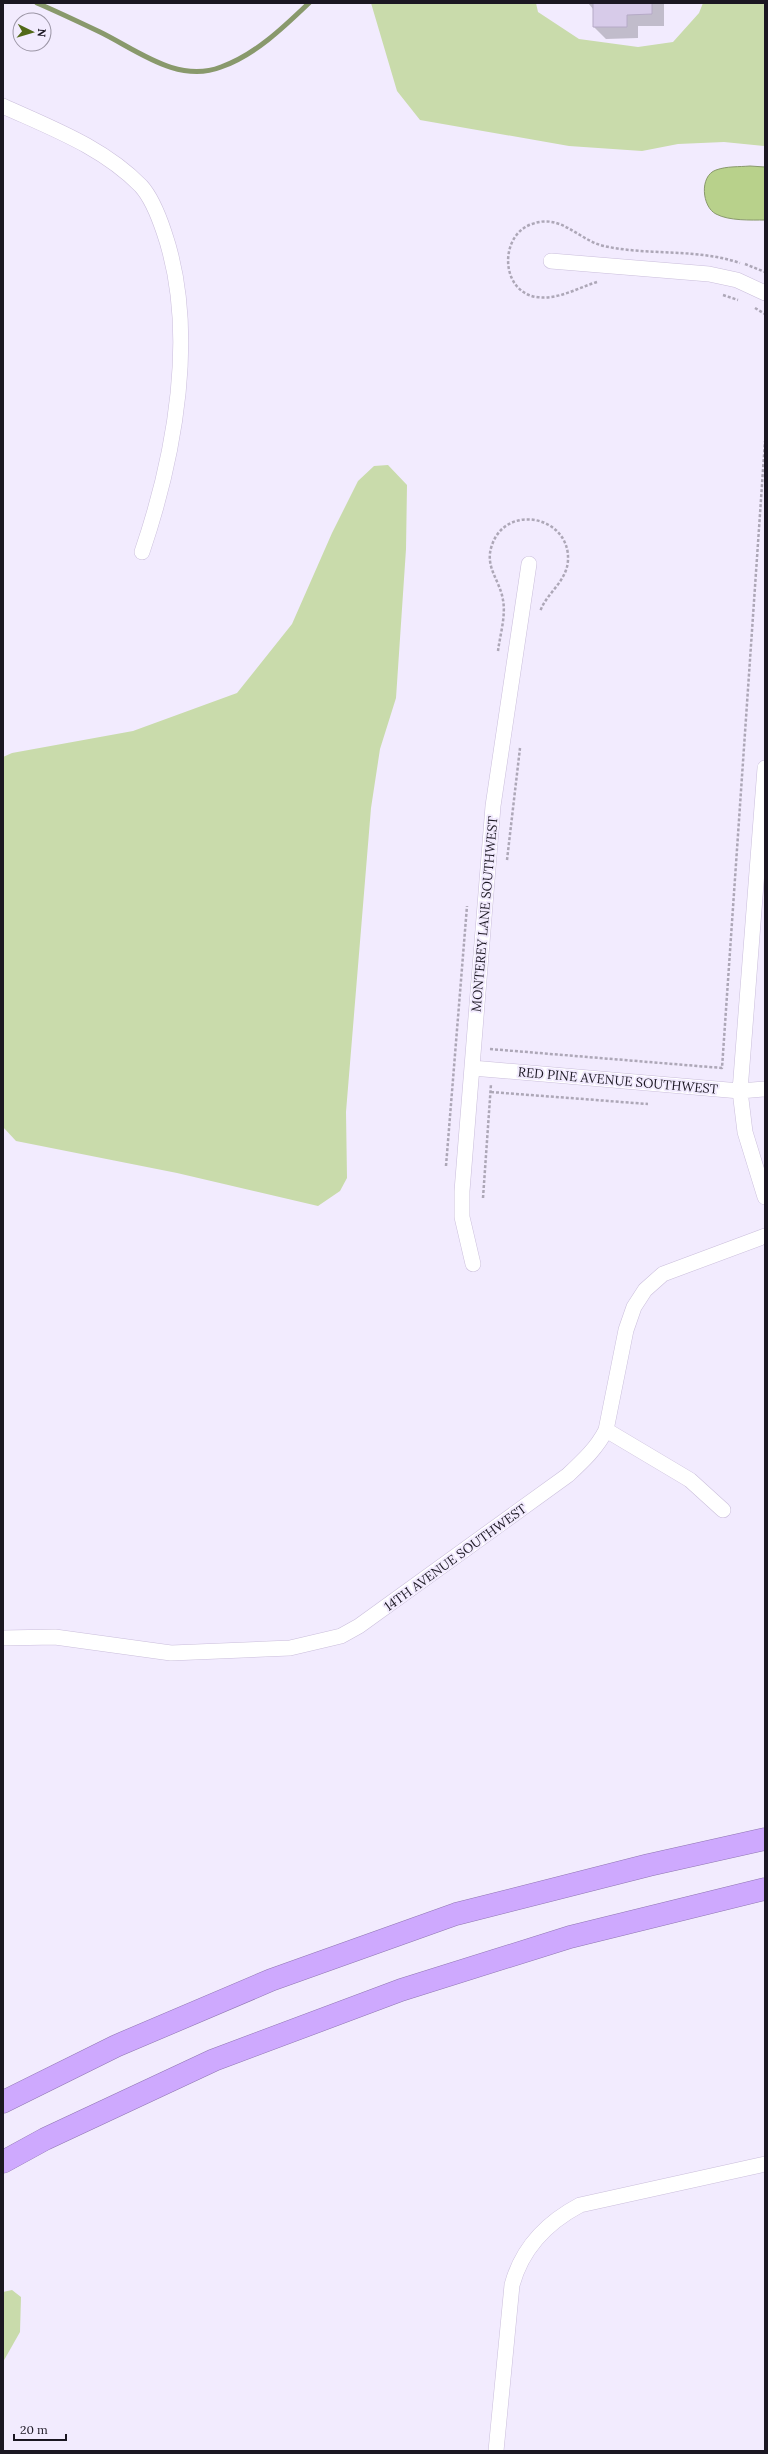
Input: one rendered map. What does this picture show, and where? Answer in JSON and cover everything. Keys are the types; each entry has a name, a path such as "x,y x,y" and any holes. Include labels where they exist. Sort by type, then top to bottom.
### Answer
{"highway":[{"path":"3,2102 116,2046 271,1980 456,1914 649,1865 765,1839"},
{"path":"3,2162 45,2139 214,2060 401,1990 570,1937 765,1889"}],"street":[{"path":"3,106 84,143 117,165 142,187 159,219 168,245 176,280 180,319 179,376 166,471 157,508 142,552"},
{"path":"551,261 709,274 737,280 765,293"},
{"name":"MONTEREY LANE SOUTHWEST","path":"473,1264 462,1217 462,1191 493,806 529,564"},
{"path":"765,768 740,1091 745,1132 765,1197"},
{"name":"RED PINE AVENUE SOUTHWEST","path":"472,1068 740,1091 765,1089"},
{"name":"14TH AVENUE SOUTHWEST","path":"3,1638 55,1637 171,1653 290,1648 341,1636 366,1622 568,1476 600,1442 606,1430 626,1330 634,1307 646,1290 663,1274 765,1236"},
{"path":"606,1430 690,1480 723,1510"},
{"path":"496,2451 512,2285 517,2269 524,2255 542,2231 567,2212 586,2204 765,2164"}],"path":[{"path":"492,1041 491,1049 722,1068 765,441"},
{"path":"532,519 549,524 563,536 568,559 563,580 542,606 538,617"},
{"path":"506,868 521,740"},
{"path":"446,1166 453,1058"},
{"path":"483,1198 491,1092 648,1104"}],"shaded area":[{"path":"371,3 536,3 538,12 579,39 638,47 673,42 699,13 703,3 765,3 765,146 724,142 678,144 642,151 569,146 420,120 397,91"},
{"path":"750,166 765,167 765,220 740,220 727,218 716,214 711,210 705,199 704,192 707,178 716,170"},
{"path":"388,465 407,485 406,549 396,698 380,749 371,808 346,1112 347,1178 340,1191 318,1206 177,1173 16,1141 3,1127 3,757 12,753 133,731 237,693 292,624 332,533 358,481 374,466"},
{"path":"12,2290 21,2297 20,2332 3,2362 3,2292"}],"building":[{"path":"593,3 652,3 652,14 627,15 627,27 593,27"}],"waterway":[{"path":"37,3 100,32 158,63 189,71 205,71 234,62 268,40 309,3"}]}
